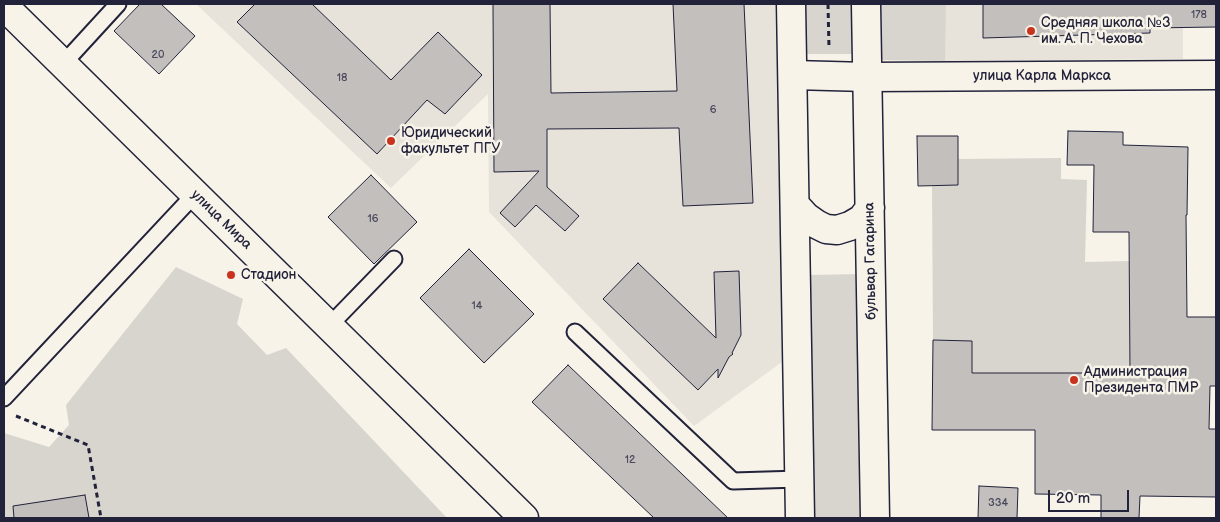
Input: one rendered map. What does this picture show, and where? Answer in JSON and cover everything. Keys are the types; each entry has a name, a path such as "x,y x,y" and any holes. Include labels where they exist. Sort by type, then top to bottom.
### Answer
{"street":[{"path":"791,4 800,518"},
{"name":"бульвар Гагарина","path":"866,4 875,518"},
{"name":"улица Мира","path":"4,6 524,518"},
{"name":"улица Карла Маркса","path":"793,76 1216,75"},
{"path":"795,205 806,217 816,224 837,230 850,226 862,219 870,208"}],"lane":[{"path":"63,64 118,4"},
{"path":"4,398 195,194"},
{"path":"329,326 394,259"},
{"path":"575,332 733,481 799,479"}],"path":[{"path":"828,4 830,76"},
{"path":"12,414 88,445 101,518"}],"shaded area":[{"path":"196,4 775,4 786,359 694,426 489,212 488,94 391,188"},
{"path":"801,4 856,4 857,54 801,54"},
{"name":"Средняя школа №3 им. А. П. Чехова","path":"878,4 1183,4 1183,59 879,60"},
{"path":"878,4 946,4 945,61 879,60"},
{"path":"1061,158 1061,179 1087,180 1085,262 1129,261 1130,373 972,373 972,341 933,340 932,186 958,185 958,159"},
{"path":"176,267 243,299 237,324 267,355 286,348 447,518 4,518 4,433 49,447 69,425 66,405"},
{"path":"862,274 866,518 814,518 810,275"}],"building":[{"path":"140,4 161,4 195,36 159,74 114,31"},
{"path":"255,4 312,4 391,80 438,32 482,75 445,114 427,100 377,154 237,22"},
{"path":"493,4 550,4 551,93 677,91 673,4 744,4 753,203 683,206 679,128 547,129 547,187 579,216 565,231 536,205 515,227 500,213 539,171 494,172"},
{"path":"983,4 1216,4 1216,27 1150,28 1150,33 983,38"},
{"name":"Администрация Президента ПМР","path":"1068,131 1123,132 1123,145 1188,147 1186,215 1187,317 1216,317 1216,386 1210,386 1209,429 1216,429 1216,497 1140,496 1139,518 1101,518 1101,495 1035,494 1035,430 932,430 933,340 972,341 972,373 1130,373 1129,232 1093,232 1094,165 1067,165"},
{"path":"917,136 958,136 958,185 918,186"},
{"path":"371,175 417,222 374,264 328,217"},
{"path":"469,249 534,314 484,363 420,298"},
{"path":"638,263 716,338 714,272 739,271 741,335 733,354 729,357 718,378 718,369 698,390 603,299"},
{"path":"568,365 728,518 654,518 532,402"},
{"path":"979,486 1018,488 1017,518 978,518"},
{"path":"85,495 89,518 14,518 13,506"}],"place":[{"name":"Средняя школа №3 им. А. П. Чехова","path":"1031,31"},
{"name":"Юридический факультет ПГУ","path":"391,141"},
{"name":"Стадион","path":"231,275"},
{"name":"Администрация Президента ПМР","path":"1074,380"}]}
